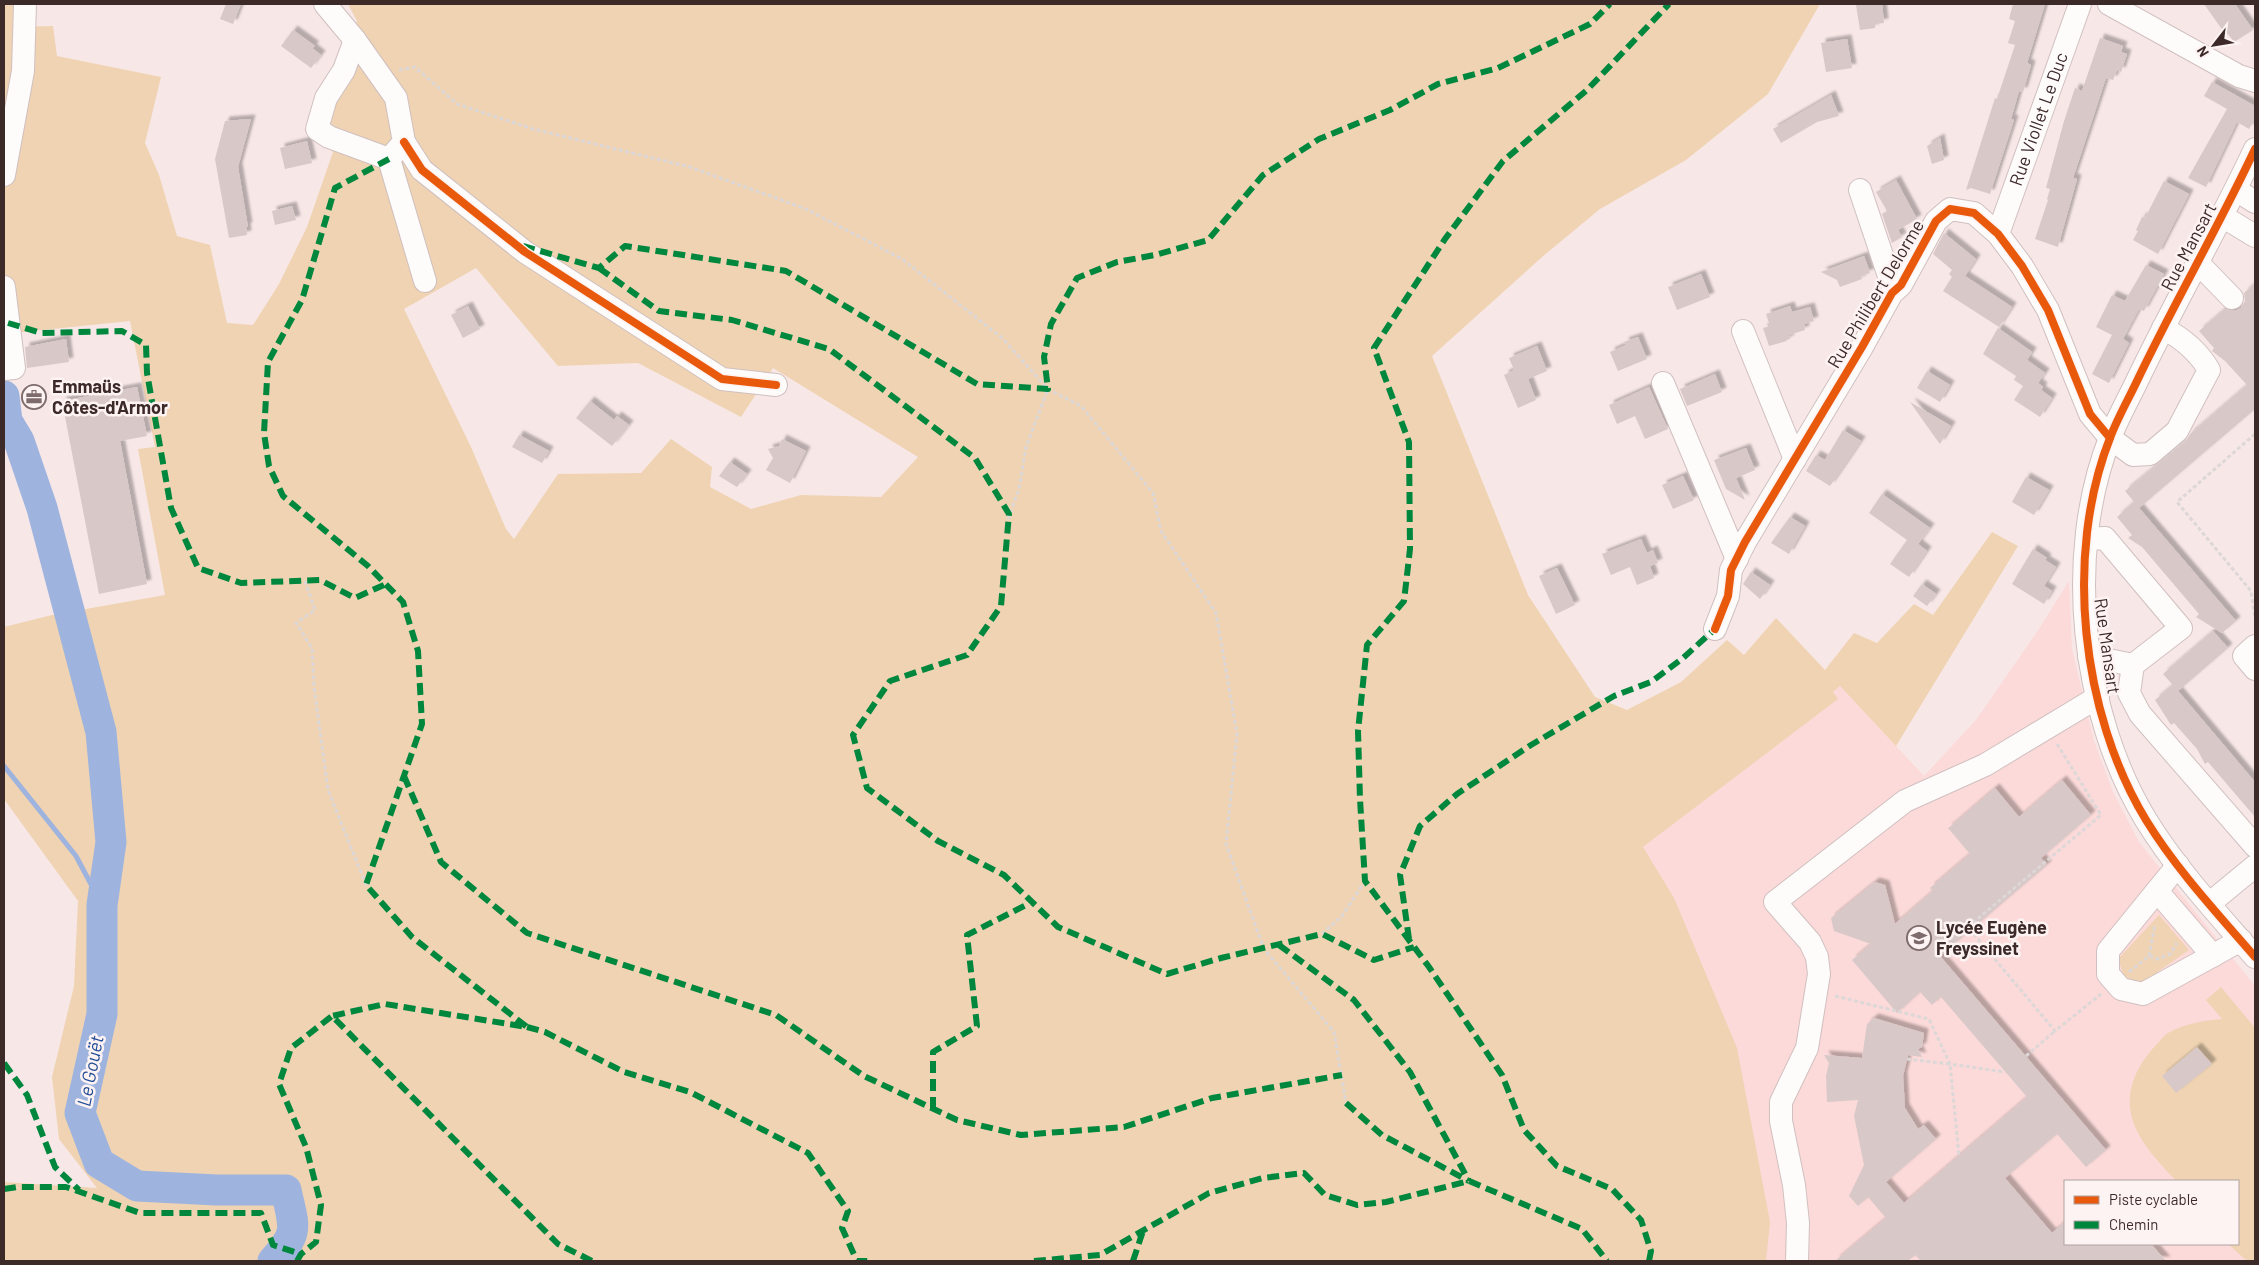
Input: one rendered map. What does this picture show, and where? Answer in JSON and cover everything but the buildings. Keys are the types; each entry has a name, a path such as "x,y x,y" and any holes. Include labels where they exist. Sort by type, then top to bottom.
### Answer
{"street":[{"path":"4,175 23,72 25,4"},
{"path":"325,4 396,98 404,142 422,170 525,252 722,379 776,385"},
{"name":"Rue Viollet Le Duc","path":"1998,234 2080,4"},
{"path":"2110,4 2239,76 2255,81"},
{"path":"354,40 344,70 326,98 318,129 329,137 389,159"},
{"path":"389,159 404,142"},
{"name":"Rue Mansart","path":"2248,948 2178,865 2145,818 2120,769 2105,727 2089,656 2084,597 2087,539 2095,487 2110,438 2162,328 2198,263 2255,150"},
{"path":"389,159 425,281"},
{"path":"1860,190 1894,291"},
{"path":"2236,190 2255,202"},
{"name":"Rue Philibert Delorme","path":"1715,629 1728,596 1731,570 1737,559 1894,291 1901,285 1936,221 1950,209 1974,213 1998,234 2022,266 2048,310 2090,414 2110,438 2133,455 2150,454 2177,431 2209,370 2201,357 2176,335 2162,328"},
{"path":"2222,216 2255,236"},
{"path":"2198,263 2232,298"},
{"path":"4,287 9,368"},
{"path":"1742,330 1795,460"},
{"path":"1663,383 1737,559"},
{"path":"2087,539 2104,538 2181,628 2133,665 2129,693 2140,714 2255,846"},
{"path":"2255,646 2244,656 2255,669"},
{"path":"2089,656 2133,665"},
{"path":"1797,1261 1798,1224 1794,1185 1781,1121 1781,1102 1807,1048 1819,974 1818,957 1810,942 1775,902 1905,800 1985,765 2098,698"},
{"path":"2178,865 2164,899 2108,952 2108,974 2120,989 2143,994 2207,949 2248,948"},
{"path":"2210,903 2255,866"},
{"path":"2164,899 2207,949"}],"path":[{"path":"379,74 415,67 458,104 533,129 690,167 806,209 902,259 1002,338 1048,389 1082,406 1153,493 1161,531 1216,613 1237,734 1226,844 1264,949 1334,1032 1346,1103"},
{"path":"1008,519 1019,489 1026,447 1048,389"},
{"path":"2255,434 2176,502 2251,592 2255,618"},
{"path":"305,581 315,610 296,623 312,648 314,687 328,790 366,885"},
{"path":"2047,728 2101,815 1968,926 2055,1031"},
{"path":"1322,934 1342,916 1365,881"},
{"path":"2026,1056 2149,956 2156,923 2164,899"},
{"path":"2149,956 2158,959 2170,954 2180,939 2193,946 2207,949"},
{"path":"1816,992 1929,1019 1950,1064 1959,1156"},
{"path":"1907,1059 2005,1072"}],"shaded area":[{"path":"4,4 17,4 18,27 53,26 57,56 161,77 145,143 159,175 177,236 210,245 227,323 253,325 279,284 307,227 333,152 310,129 357,21 348,4 1820,4 1768,94 1686,160 1600,209 1542,257 1432,356 1528,595 1595,697 1627,710 1681,682 1727,640 1744,655 1776,618 1825,670 1854,633 1877,643 1914,604 1933,615 1992,532 2018,546 1896,746 1840,686 1833,692 1838,699 1643,847 1674,898 1737,1048 1770,1222 1766,1261 4,1261 4,1182 97,1188 59,1139 52,1077 74,986 78,901 4,799 4,627 52,615 165,595 138,449 155,447 130,321 4,334","holes":["476,268 558,366 638,363 741,417 773,368 918,457 881,497 801,495 751,509 710,487 712,467 671,439 641,473 558,474 514,539 506,529 471,447 404,309"]},
{"name":"Lycée Eugène Freyssinet","path":"2069,581 2072,649 2094,741 2113,792 2139,842 2255,986 2255,1261 1711,1261 1643,847 1837,699 1833,691 1840,686 1924,776 1976,720 2037,632"},
{"path":"2159,915 2189,950 2140,984 2124,976 2118,959"},
{"path":"2221,987 2255,1028 2255,1261 2247,1261 2229,1245 2239,1245 2239,1180 2175,1180 2151,1152 2140,1136 2132,1118 2130,1097 2135,1077 2145,1058 2164,1036 2189,1024 2222,1019 2206,1000"}],"waterway":[{"name":"Le Gouët","path":"4,396 7,421 19,441 42,508 101,732 111,842 102,905 102,1014 80,1113 99,1163 137,1186 217,1190 286,1190 293,1228 288,1243 273,1261"},
{"name":"Le Gouët","path":"4,766 76,856 102,905"}],"marked path":[{"path":"523,246 599,268 625,246 786,271 977,384 1048,389 1044,357 1051,324 1077,278 1117,262 1155,255 1208,240 1263,175 1319,139 1390,110 1438,84 1498,68 1590,24 1610,4"},
{"path":"1649,1261 1651,1251 1641,1220 1612,1189 1557,1166 1524,1130 1502,1075 1429,967 1365,881 1358,731 1367,645 1404,601 1410,549 1409,442 1374,348 1445,239 1503,161 1587,90 1669,4"},
{"path":"389,159 335,188 302,300 268,362 264,433 269,466 283,496 368,566 403,602 418,651 422,724 366,885 412,937 527,1027 385,1004 332,1016 558,1244 592,1261"},
{"path":"599,268 659,311 732,320 829,349 975,458 1009,514 1001,606 967,655 890,681 853,735 867,788 938,841 1004,875 1058,927 1167,974 1221,958 1322,934 1374,960 1414,947"},
{"path":"8,323 41,333 122,331 146,345 147,373 171,508 198,568 241,583 320,580 355,598 386,584"},
{"path":"1409,939 1400,875 1420,826 1457,794 1531,745 1614,696 1651,682 1683,658 1715,629"},
{"path":"404,776 441,862 527,933 776,1015 864,1076 957,1120 1021,1135 1124,1127 1212,1098 1342,1075"},
{"path":"933,1109 933,1052 977,1026 967,935 1032,902"},
{"path":"1279,945 1354,1000 1410,1072 1469,1181"},
{"path":"297,1261 301,1254 316,1242 321,1205 306,1147 279,1084 291,1048 332,1016"},
{"path":"527,1027 545,1032 624,1072 690,1092 808,1153 848,1211 842,1228 857,1261 870,1261"},
{"path":"4,1063 27,1095 55,1167 79,1190"},
{"path":"1346,1103 1382,1135 1469,1181"},
{"path":"1034,1261 1100,1255 1209,1193 1263,1178 1304,1173 1325,1195 1357,1205 1386,1202 1469,1181 1582,1229 1607,1261"},
{"path":"4,1189 17,1187 66,1187 140,1213 261,1213 273,1245 301,1254"},
{"path":"1133,1261 1143,1231"}],"cycle path":[{"path":"404,142 422,170 525,252 722,379 776,385"},
{"path":"2255,149 2151,352 2110,438 2096,484 2087,532 2084,582 2086,633 2094,683 2106,732 2124,778 2146,820 2170,856 2255,957"},
{"path":"1715,629 1728,596 1731,570 1745,542 1862,347 1892,293 1901,285 1936,221 1950,209 1974,213 1998,234 2022,266 2048,310 2090,414 2110,438"}],"place":[{"name":"Emmaüs Côtes-d'Armor","path":"34,397"},
{"name":"Lycée Eugène Freyssinet","path":"1919,938"}]}
